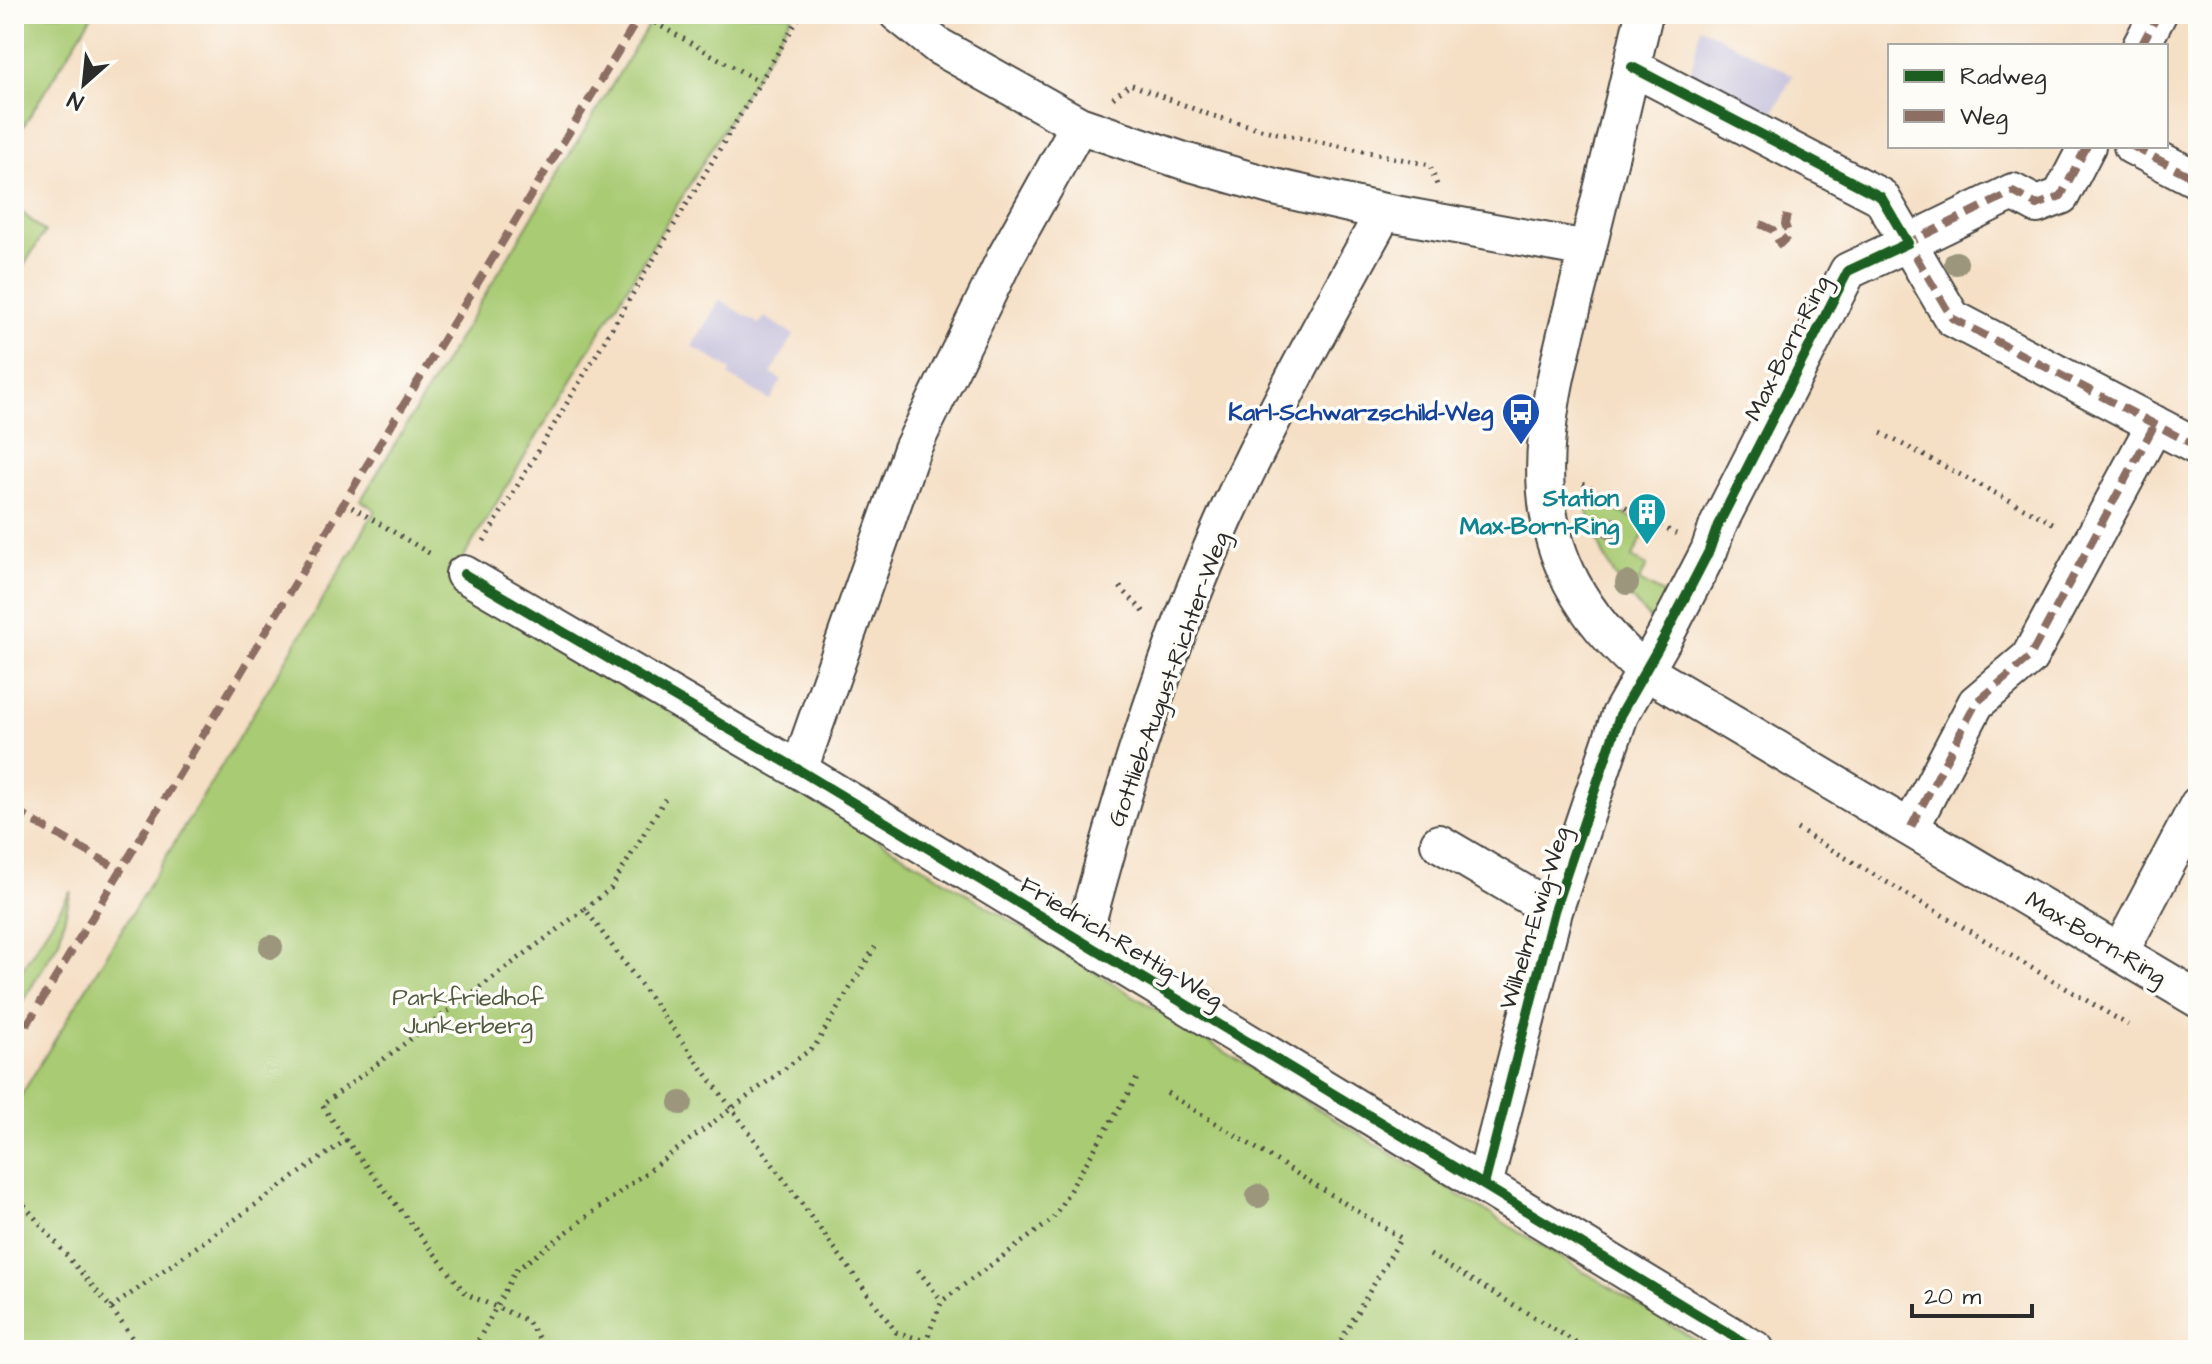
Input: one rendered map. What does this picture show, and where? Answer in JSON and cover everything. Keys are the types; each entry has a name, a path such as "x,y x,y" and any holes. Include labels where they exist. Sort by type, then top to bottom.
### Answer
{"street":[{"path":"898,14 938,46 1079,125 1184,161 1274,187 1384,212 1587,249"},
{"name":"Max-Born-Ring","path":"1644,14 1546,426 1544,484 1557,548 1575,590 1617,647 1645,671 2198,999"},
{"path":"2142,44 2158,14"},
{"path":"1632,67 1881,197 1952,318 2198,447"},
{"path":"799,770 912,449 1005,258 1079,125"},
{"name":"Max-Born-Ring","path":"1645,671 1709,551 1718,525 1848,271 2013,192 2037,205 2061,196 2086,148"},
{"path":"2136,148 2198,180"},
{"name":"Gottlieb-August-Richter-Weg","path":"1082,941 1131,774 1180,631 1223,523 1278,405 1384,212"},
{"path":"1911,827 1976,703 2029,658 2155,424"},
{"name":"Friedrich-Rettig-Weg","path":"464,574 799,770 1756,1350"},
{"name":"Wilhelm-Ewig-Weg","path":"1484,1185 1554,911 1620,715 1645,671"},
{"path":"2120,952 2198,805"},
{"name":"Wilhelm-Ewig-Weg","path":"1439,843 1554,911"}],"path":[{"path":"345,503 464,574 801,14"},
{"path":"641,15 760,82"},
{"path":"1079,125 1130,84 1210,115 1272,132 1430,165 1449,224"},
{"path":"1881,433 2091,543"},
{"path":"1544,484 1582,483 1709,551"},
{"path":"547,1350 526,1320 466,1294 322,1105 611,888 665,799"},
{"path":"1797,829 2128,1025"},
{"path":"585,909 896,1332 955,1350"},
{"path":"465,1350 479,1339 516,1270 815,1046 875,947"},
{"path":"922,1350 942,1301 1052,1220 1139,1075"},
{"path":"1167,1093 1401,1238 1335,1350"},
{"path":"111,1308 346,1140"},
{"path":"14,1193 111,1308 141,1350"},
{"path":"1430,1255 1589,1350"},
{"path":"918,1270 942,1301"}],"shaded area":[{"path":"1700,27 1793,75 1768,123 1689,82"},
{"path":"720,300 759,324 765,317 794,335 771,374 782,380 770,400 729,376 731,370 692,346"}],"green space":[{"path":"14,14 93,14 14,141"},
{"name":"Parkfriedhof Junkerberg","path":"655,14 793,14 451,578 1712,1350 14,1350 14,1107 355,546 375,510 361,500"},
{"path":"14,206 45,232 14,281"},
{"path":"1600,502 1648,526 1632,558 1647,566 1639,581 1667,596 1657,618 1649,618 1637,605 1617,579 1603,553 1586,506"},
{"path":"71,891 59,941 14,1016 14,982"}],"marked path":[{"path":"14,1046 641,14"},
{"path":"2142,44 2158,14"},
{"path":"2086,148 2061,196 2037,205 2013,192 1908,243 1952,318 2198,447"},
{"path":"2136,148 2198,180"},
{"path":"1760,224 1773,230 1780,244 1789,235 1785,224 1787,215"},
{"path":"1911,827 1976,703 2029,658 2155,424"},
{"path":"14,810 122,871"}],"cycle path":[{"path":"1484,1185 1554,911 1620,715 1709,551 1718,525 1848,271 1908,243 1881,197 1632,67"},
{"path":"464,574 799,770 1756,1350"}],"place":[{"name":"Karl-Schwarzschild-Weg","path":"1521,446"},
{"name":"Station Max-Born-Ring","path":"1647,546"}]}
